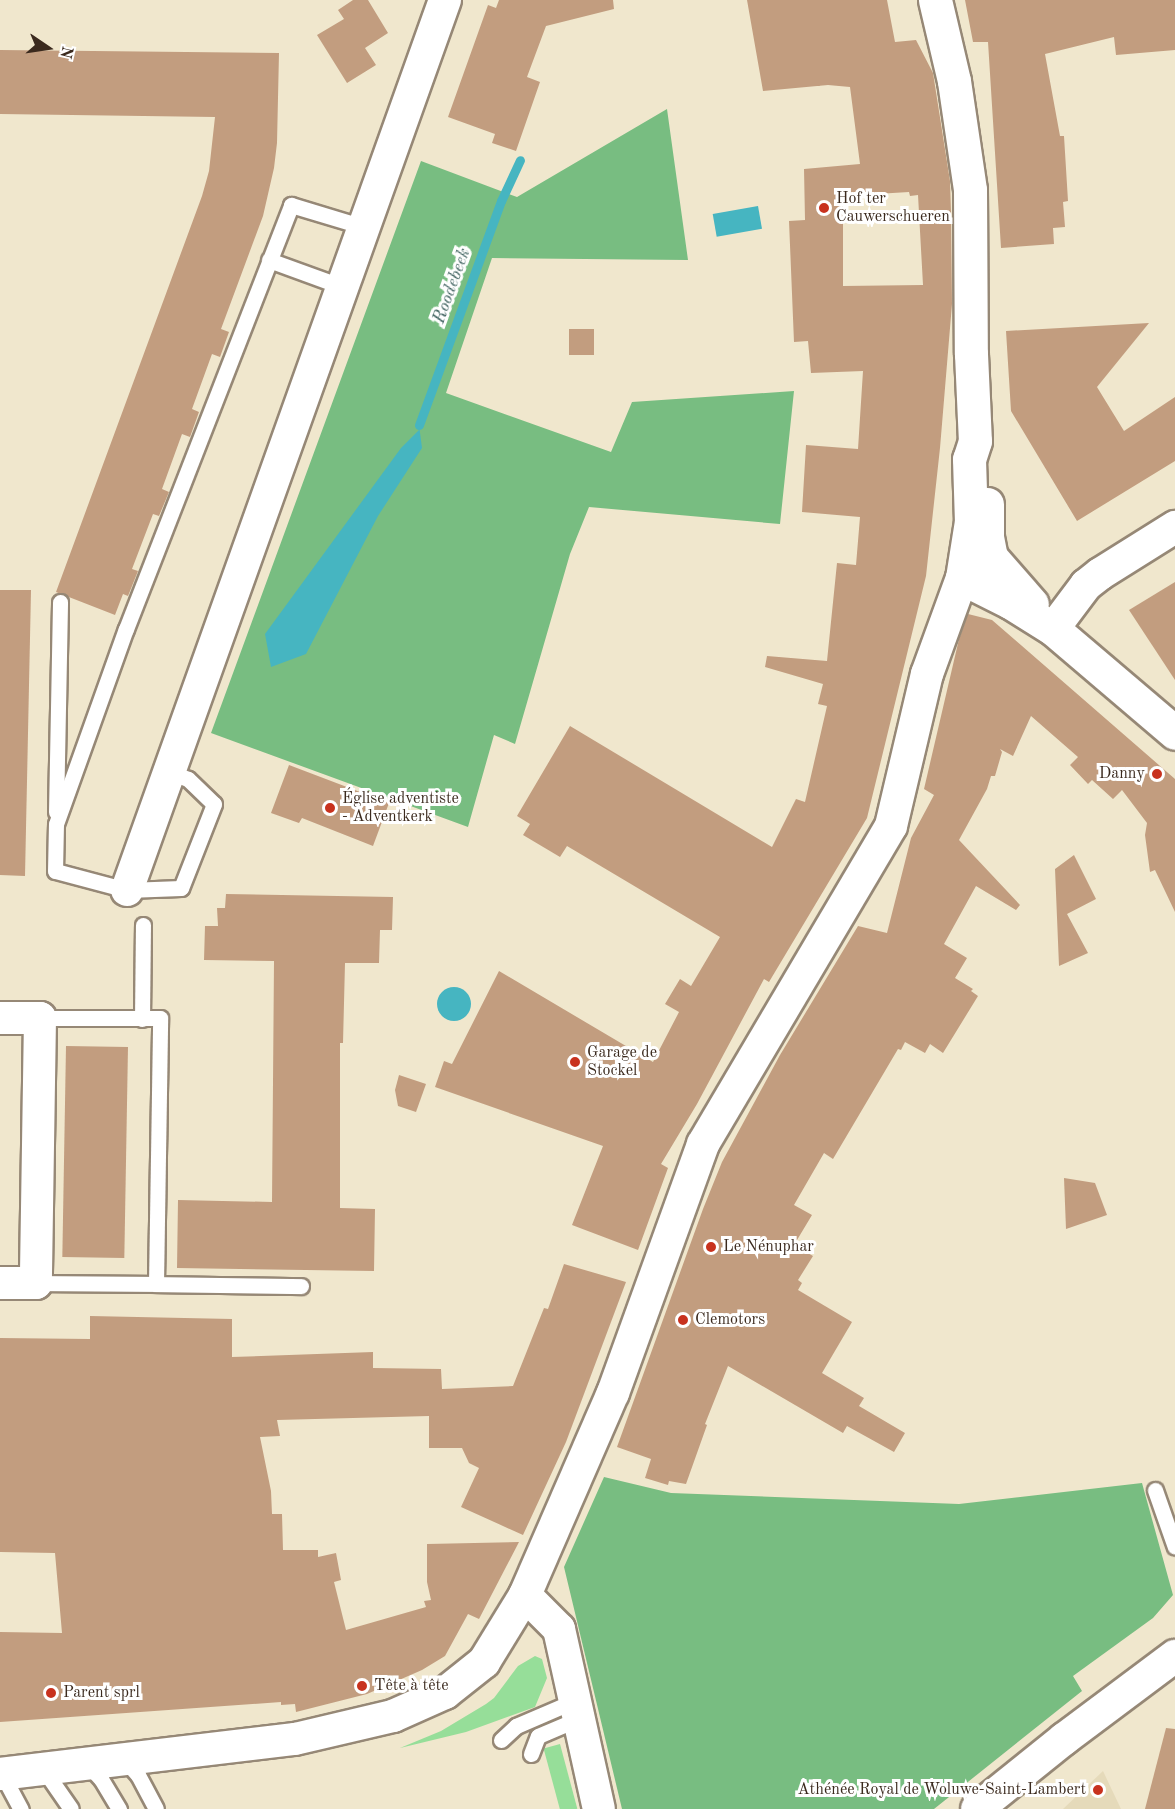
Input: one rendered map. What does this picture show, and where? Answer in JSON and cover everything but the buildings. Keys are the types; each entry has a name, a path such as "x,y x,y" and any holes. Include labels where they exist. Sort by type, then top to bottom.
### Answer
{"street":[{"path":"127,890 446,0"},
{"path":"1,1774 295,1739 393,1716 445,1693 484,1662 525,1595 613,1393 703,1144 891,826 927,674 962,578 971,521 969,459 975,441 971,354 970,190 954,81 935,0"},
{"path":"975,441 985,458 987,537 991,557 1053,628 1175,733"},
{"path":"1053,628 1086,585 1175,527"},
{"path":"962,578 1010,602 1053,628"},
{"path":"0,1018 40,1018 36,1283 0,1283"},
{"path":"525,1595 559,1629 599,1809"},
{"path":"977,1809 1064,1739 1175,1656"}],"lane":[{"path":"56,824 126,629 291,205 364,227"},
{"path":"269,260 343,286"},
{"path":"60,602 55,871 127,890 181,888 214,804 188,779 169,772"},
{"path":"142,1019 143,925"},
{"path":"40,1018 160,1018 156,1284"},
{"path":"36,1283 301,1286"},
{"path":"1155,1490 1175,1547"},
{"path":"501,1740 516,1726 576,1710"},
{"path":"531,1754 538,1736 576,1710"},
{"path":"124,1759 138,1775 156,1809"},
{"path":"87,1764 101,1779 119,1809"},
{"path":"44,1770 71,1809"},
{"path":"1,1774 21,1809"}],"shaded area":[{"name":"Athénée Royal de Woluwe-Saint-Lambert","path":"1103,1771 1121,1809 1063,1809"}],"green space":[{"path":"667,109 688,260 492,258 446,393 611,452 632,402 794,391 780,524 589,507 570,554 515,744 494,735 468,827 211,733 421,161 517,197"},
{"path":"604,1477 671,1493 959,1504 1142,1483 1173,1595 1153,1618 1073,1676 1082,1691 934,1809 622,1809 564,1567"},
{"path":"535,1656 542,1659 547,1678 535,1707 466,1732 400,1748 441,1731 486,1704 494,1698 518,1666"},
{"path":"560,1744 577,1809 560,1809 544,1748"}],"water":[{"path":"758,206 762,229 717,237 713,214"},
{"path":"419,425 422,448 378,516 306,654 271,667 265,634 401,448 419,430"},
{"path":"454,987 466,992 471,1004 466,1016 454,1021 442,1016 437,1004 442,992"}],"waterway":[{"name":"Roodebeek","path":"419,425 501,201 520,160"}],"place":[{"name":"Hof ter Cauwerschueren","path":"824,208"},
{"name":"Danny","path":"1157,774"},
{"name":"Église adventiste - Adventkerk","path":"330,808"},
{"name":"Garage de Stockel","path":"575,1062"},
{"name":"Le Nénuphar","path":"711,1247"},
{"name":"Clemotors","path":"683,1320"},
{"name":"Tête à tête","path":"362,1686"},
{"name":"Parent sprl","path":"51,1693"},
{"name":"Athénée Royal de Woluwe-Saint-Lambert","path":"1098,1790"}]}
